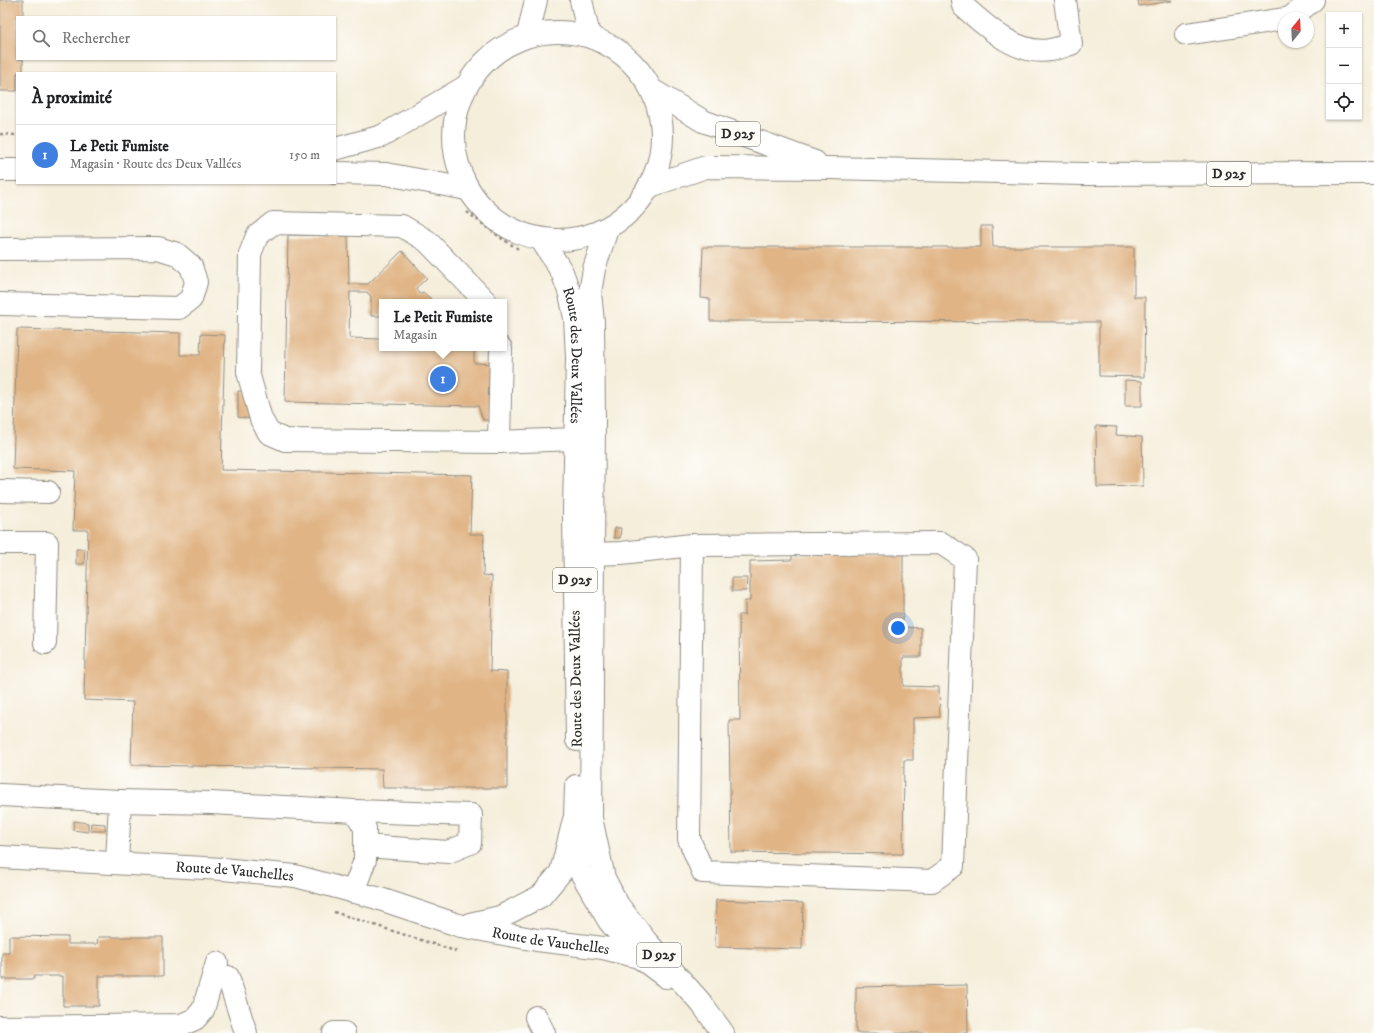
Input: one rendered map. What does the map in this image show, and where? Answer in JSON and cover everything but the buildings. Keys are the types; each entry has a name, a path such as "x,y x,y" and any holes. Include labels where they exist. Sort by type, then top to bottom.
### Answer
{"main road":[{"path":"528,35 536,0"},
{"path":"581,0 589,36"},
{"path":"962,0 963,6 995,34 1031,50 1050,50 1071,44 1064,0"},
{"path":"1298,12 1313,0"},
{"path":"1186,34 1278,20"},
{"path":"558,31 589,36 614,48 631,62 652,90 662,122 661,155 650,186 631,210 606,229 575,239 541,239 512,230 487,213 468,189 455,156 454,120 465,87 482,64 503,47 528,35 558,31"},
{"path":"336,148 382,136 465,87"},
{"name":"D 925","path":"652,90 704,121 829,168"},
{"name":"D 925","path":"650,186 706,167 829,168 1083,174 1374,173"},
{"path":"0,170 16,170"},
{"path":"336,173 386,174 468,189"},
{"path":"483,299 427,241 402,226 273,223 256,236 250,254 248,372 261,419 269,433 285,440 499,442 575,439"},
{"name":"Route des Deux Vallées","path":"606,229 594,269 590,293 594,419 591,818 604,878 618,905 646,941 702,1004 723,1033"},
{"name":"Route des Deux Vallées","path":"541,239 562,272 570,294 575,318 577,357 574,513 577,765 575,818 580,871 609,921 639,957 702,1004"},
{"path":"0,249 158,248 177,254 191,266 196,282 191,299 179,308 0,304"},
{"path":"499,442 501,351"},
{"path":"0,491 48,492"},
{"path":"0,543 47,543 45,643"},
{"path":"593,554 621,553 692,545 941,543 965,559 952,866 932,881 703,872 690,839 692,545"},
{"path":"0,795 471,815 470,843 448,852 365,846"},
{"path":"118,863 120,801"},
{"path":"353,892 364,860 365,846 365,828 356,810"},
{"name":"Route de Vauchelles","path":"461,926 500,917 541,896 561,872 575,818"},
{"name":"Route de Vauchelles","path":"0,857 223,868 295,876 353,892 461,926 537,940 603,948 639,957"},
{"path":"0,1026 182,1025 195,1019 203,1010 222,970 246,1033"},
{"path":"200,1033 203,1010"},
{"path":"334,1033 344,1033"}],"path":[{"path":"0,134 16,135"},
{"path":"328,910 455,951 461,926"}],"place":[{"name":"Le Petit Fumiste","path":"443,379"}]}
